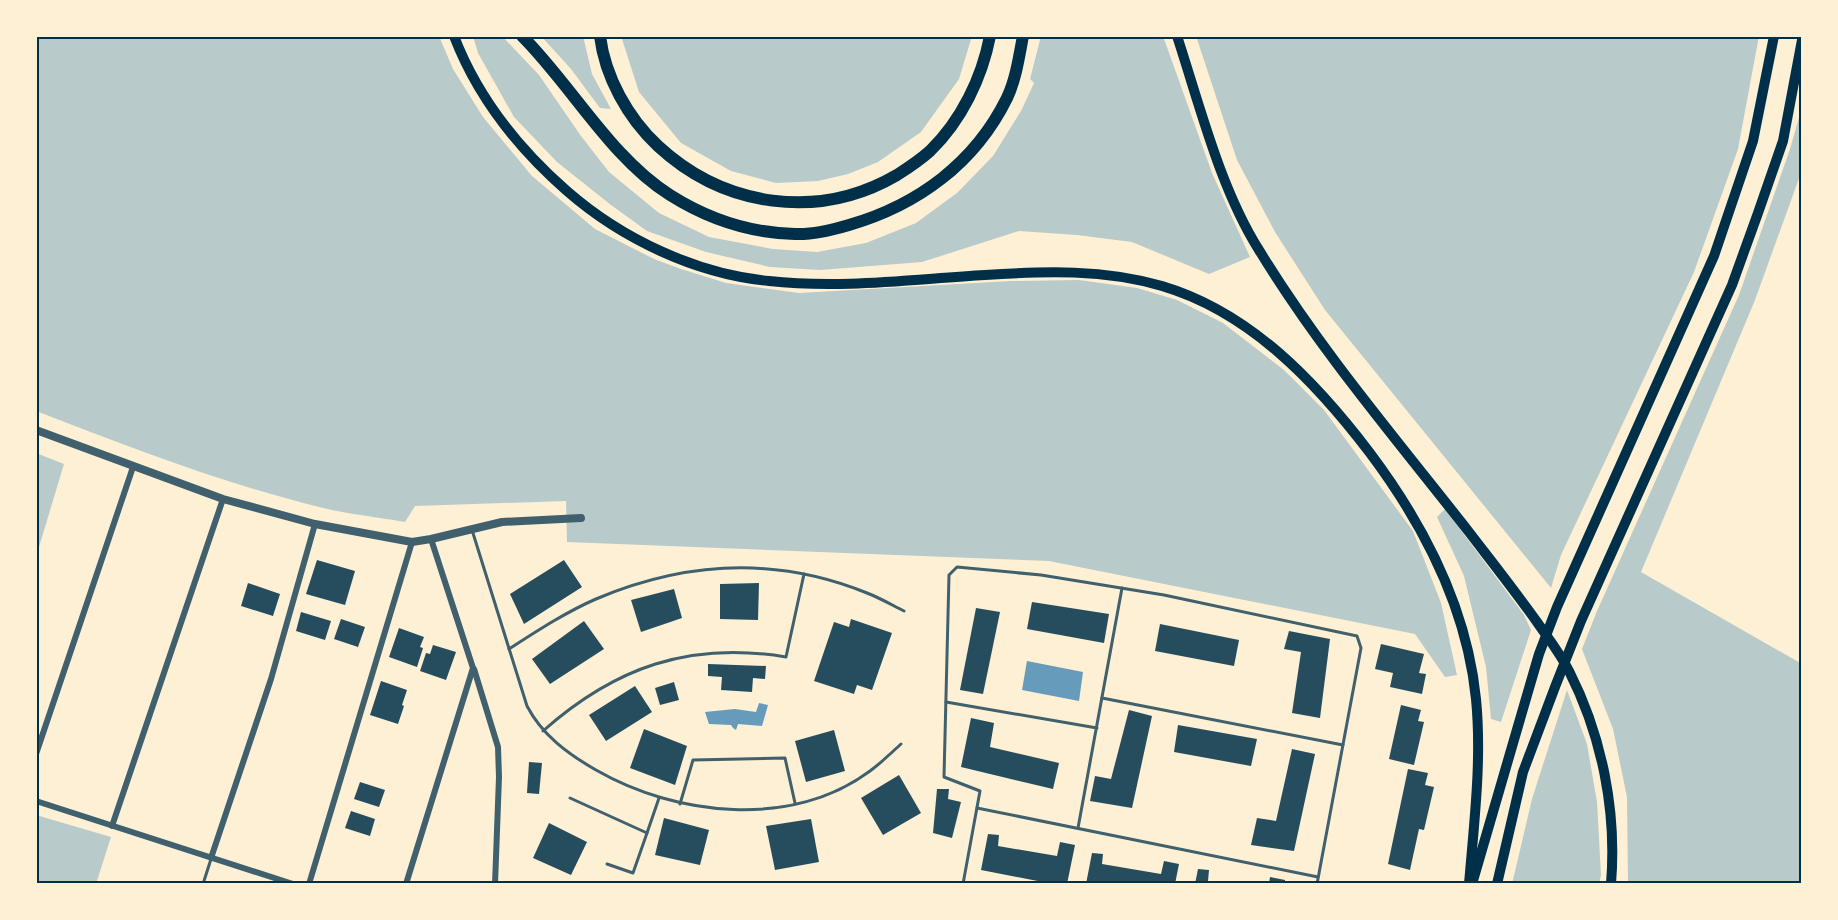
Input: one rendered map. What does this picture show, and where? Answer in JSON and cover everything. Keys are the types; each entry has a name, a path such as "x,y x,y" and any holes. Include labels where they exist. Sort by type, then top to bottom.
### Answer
{"highway":[{"path":"522,36 543,57 620,153 645,178 671,196 704,214 766,232 798,234 833,229 896,208 927,190 947,174 972,151 1008,96 1023,36"},
{"path":"600,36 607,65 629,113 643,132 666,154 711,184 737,194 790,203 855,194 881,184 911,166 930,151 963,108 983,65 990,36"}],"main road":[{"path":"454,36 463,59 483,96 529,154 550,176 580,202 616,226 652,247 689,262 724,274 799,284 836,284 1045,271 1098,273 1165,287 1223,313 1271,345 1323,394 1389,479 1416,521 1441,570 1455,605 1468,650 1476,698 1477,792 1471,884"},
{"path":"1177,36 1217,159 1242,220 1258,250 1342,369 1513,588 1569,671 1595,738 1605,778 1613,862 1611,884"},
{"path":"1471,884 1539,654 1557,607 1714,256 1753,141 1774,36"},
{"path":"1497,884 1523,772 1555,687 1581,621 1732,285 1783,141 1802,40"}],"street":[{"path":"36,430 224,499 315,524 412,542 502,522 581,518"},
{"path":"36,754 133,467"},
{"path":"112,826 224,499"},
{"path":"211,858 271,679 315,524"},
{"path":"431,539 498,747 495,884"},
{"path":"309,884 412,542"},
{"path":"406,884 473,668"},
{"path":"36,801 293,884"}],"lane":[{"path":"472,528 527,706 534,720 570,753 609,778 636,790 681,804 723,810 754,809 818,798 844,787 870,771 901,744"},
{"path":"509,649 552,622 594,600 634,584 716,567 791,571 831,580 868,593 904,611"},
{"path":"963,884 980,791 944,777 949,575 957,567 1041,575 1164,594 1357,636 1361,648 1317,884"},
{"path":"543,730 600,688 629,672 661,661 712,652 751,652 786,657 804,574"},
{"path":"1078,829 1122,588"},
{"path":"1102,698 1343,745"},
{"path":"946,702 1096,728"},
{"path":"681,804 693,760 785,758 795,803"},
{"path":"570,798 647,833"},
{"path":"607,864 633,873 660,798"},
{"path":"977,808 1318,877"},
{"path":"203,884 211,858"}],"shaded area":[{"path":"36,36 439,36 453,69 483,117 532,176 595,229 654,259 681,269 726,283 799,293 1011,281 1079,280 1137,288 1177,300 1223,323 1284,370 1324,410 1413,531 1441,603 1457,675 1445,677 1415,634 1049,561 567,542 566,501 415,506 405,522 340,512 211,476 36,411"},
{"path":"473,36 502,36 539,75 609,172 659,213 709,237 773,249 817,252 866,243 916,223 957,193 993,156 1021,111 1034,83 1030,79 1041,36 1163,36 1212,173 1250,257 1209,274 1132,242 1019,231 922,262 820,270 770,267 706,252 647,231 557,162 514,117 478,53"},
{"path":"541,36 583,36 592,74 611,109 600,108 571,69"},
{"path":"621,36 972,36 959,79 921,132 878,162 848,174 818,181 776,183 731,171 681,143 639,92"},
{"path":"1196,36 1759,36 1738,149 1694,272 1561,555 1551,588 1325,310 1275,232 1237,160"},
{"path":"1802,107 1802,170 1755,300 1641,572 1802,664 1802,884 1628,884 1627,797 1613,729 1582,649 1739,295 1790,149"},
{"path":"36,453 64,464 36,557"},
{"path":"1445,509 1524,615 1531,630 1501,722 1491,719 1486,667 1464,576 1437,517"},
{"path":"1567,690 1587,744 1597,802 1601,875 1599,884 1512,884 1532,799"},
{"path":"36,815 111,837 96,884 36,884"}],"water":[{"path":"1027,661 1083,672 1079,701 1022,690"},
{"path":"759,703 768,705 762,726 738,724 736,730 731,725 709,724 705,712 735,709 756,712"}],"building":[{"path":"317,560 355,571 345,605 306,594"},
{"path":"564,560 582,587 524,624 510,594"},
{"path":"248,583 280,594 273,616 241,606"},
{"path":"759,583 758,620 720,619 720,584"},
{"path":"674,589 682,618 641,632 631,600"},
{"path":"1032,602 1109,614 1104,643 1027,629"},
{"path":"976,608 1000,612 983,694 960,690"},
{"path":"301,612 331,621 325,640 296,631"},
{"path":"341,619 365,627 358,647 334,639"},
{"path":"851,619 892,633 872,690 857,685 854,694 814,681 834,622 849,627"},
{"path":"584,621 604,649 550,684 532,659"},
{"path":"1160,624 1239,640 1234,666 1155,651"},
{"path":"399,628 424,637 417,667 389,657"},
{"path":"1289,631 1330,639 1320,718 1292,713 1301,652 1284,649"},
{"path":"1381,644 1424,654 1419,673 1426,674 1422,694 1390,687 1393,673 1375,669"},
{"path":"433,645 456,652 446,680 420,671 426,653 430,654"},
{"path":"708,664 766,666 765,679 753,678 752,692 721,690 722,677 708,676"},
{"path":"381,681 407,690 398,724 370,715"},
{"path":"674,682 679,700 660,705 655,688"},
{"path":"635,686 652,712 606,741 589,715"},
{"path":"1401,705 1421,710 1418,721 1424,722 1414,765 1389,759"},
{"path":"1129,710 1152,716 1132,808 1090,801 1095,776 1111,779"},
{"path":"971,718 994,723 990,747 1059,763 1053,789 961,767"},
{"path":"1178,725 1257,739 1251,766 1174,752"},
{"path":"644,729 687,746 675,785 630,768"},
{"path":"834,730 845,771 806,782 795,741"},
{"path":"1292,749 1315,754 1294,851 1251,845 1257,818 1276,821"},
{"path":"529,762 542,763 539,794 527,793"},
{"path":"1408,769 1428,773 1425,785 1434,787 1424,830 1419,829 1410,870 1388,864"},
{"path":"899,775 921,813 883,835 861,798"},
{"path":"360,782 385,790 379,807 354,799"},
{"path":"937,789 949,789 948,799 961,802 952,838 933,833"},
{"path":"351,811 375,819 370,836 345,828"},
{"path":"664,818 709,830 700,865 655,855"},
{"path":"811,819 819,862 775,870 766,826"},
{"path":"549,823 587,842 571,875 533,858"},
{"path":"988,834 999,835 998,846 1057,856 1060,842 1075,845 1067,884 1053,884 981,870"},
{"path":"1092,853 1103,854 1102,864 1161,874 1164,861 1179,864 1175,884 1086,884"},
{"path":"1198,869 1209,870 1208,881 1220,884 1195,884"},
{"path":"1270,877 1285,880 1285,884 1269,884"}]}
